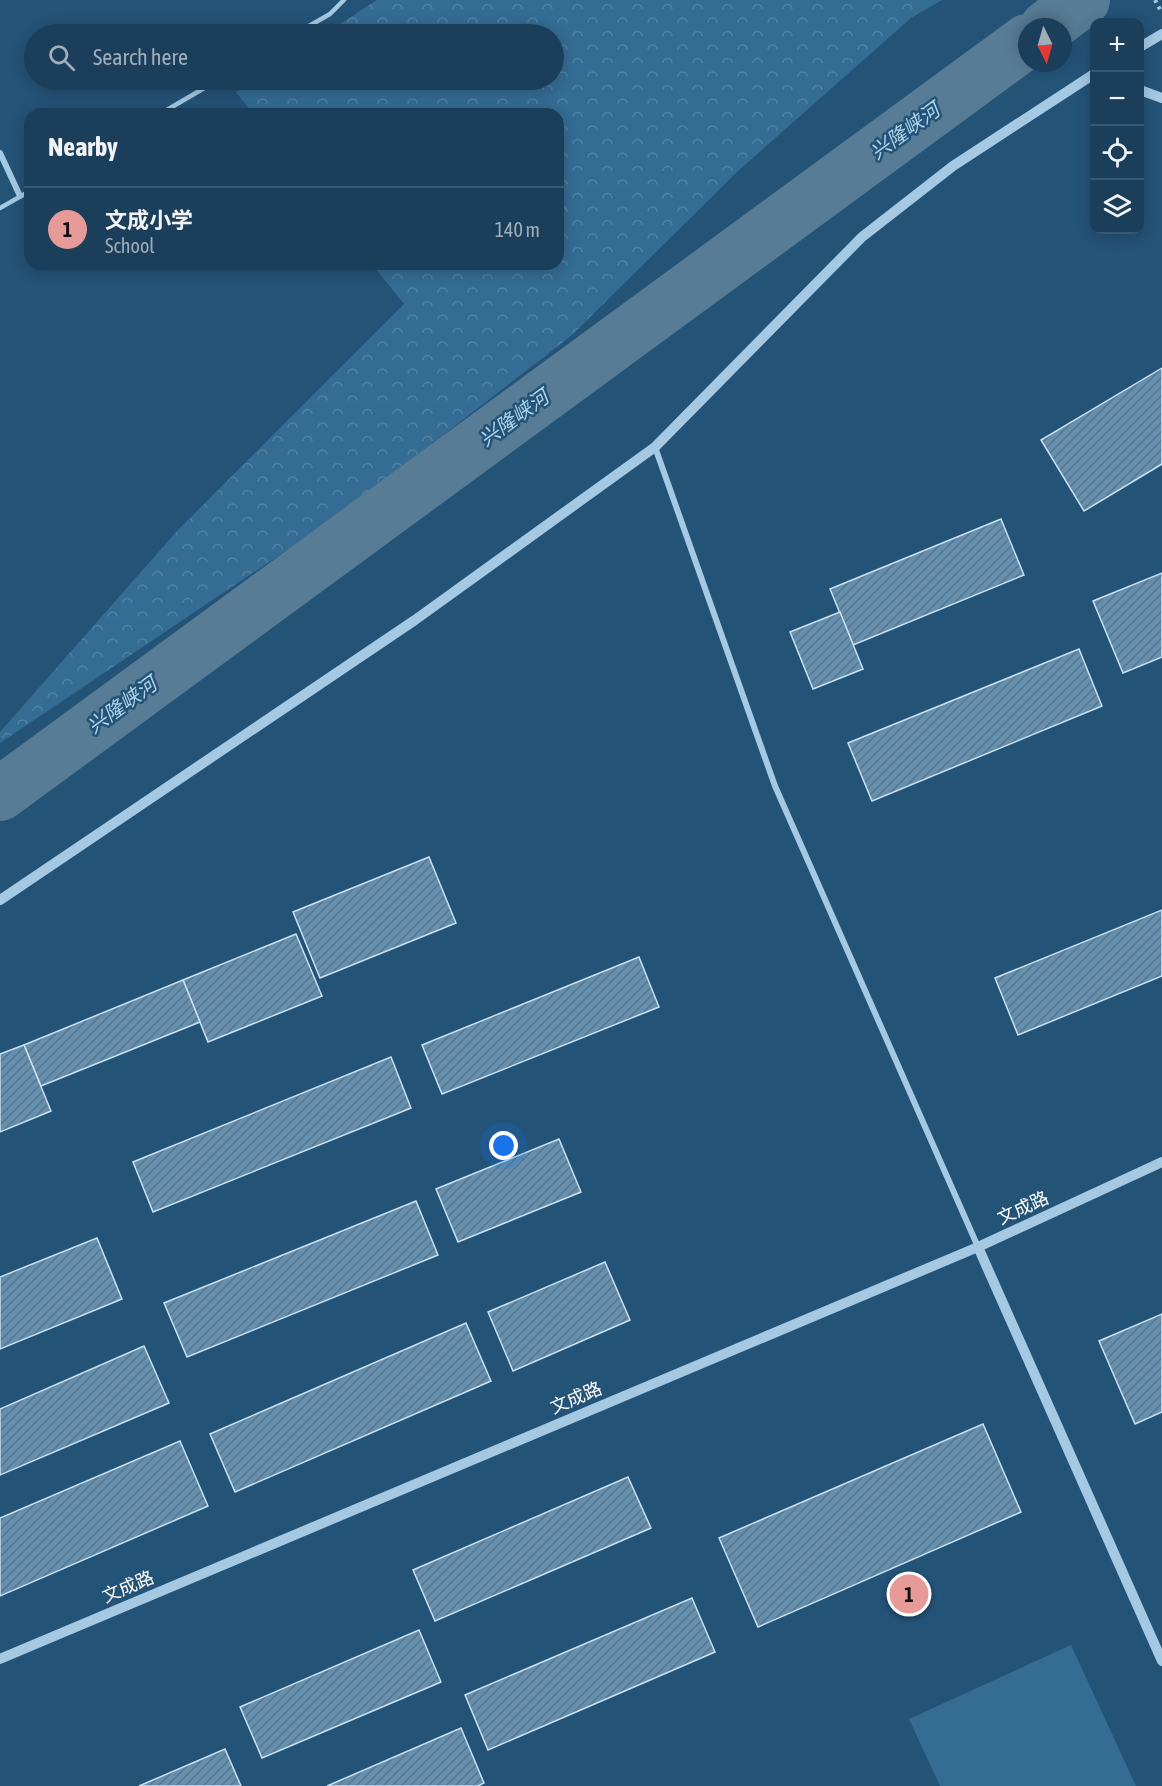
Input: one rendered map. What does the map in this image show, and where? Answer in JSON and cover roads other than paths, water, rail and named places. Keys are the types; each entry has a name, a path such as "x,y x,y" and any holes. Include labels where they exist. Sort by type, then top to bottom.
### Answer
{"street":[{"path":"1144,45 1162,34"},
{"path":"0,900 405,626 655,447 861,237 953,166 1090,77"},
{"path":"1078,85 1090,86"},
{"path":"1144,91 1162,98"},
{"path":"0,153 20,196"},
{"path":"655,447 775,786 1162,1661"},
{"name":"文成路","path":"0,1659 978,1247 1162,1161"}],"lane":[{"path":"312,24 330,14 344,0"},
{"path":"170,108 201,90"},
{"path":"0,208 24,194"}],"waterway":[{"name":"兴隆峡河","path":"1059,18 1083,0"},
{"name":"兴隆峡河","path":"0,794 1018,48"}],"place":[{"name":"文成小学","path":"909,1594"}]}
